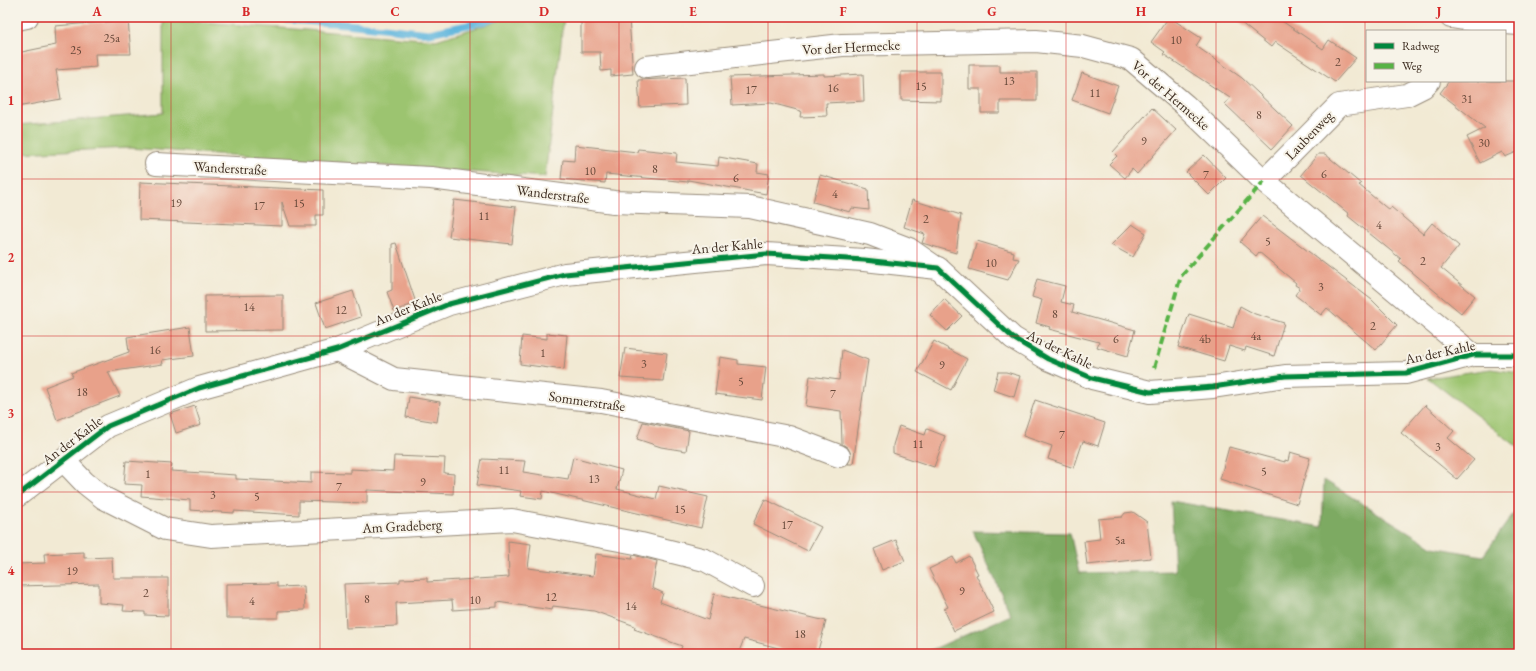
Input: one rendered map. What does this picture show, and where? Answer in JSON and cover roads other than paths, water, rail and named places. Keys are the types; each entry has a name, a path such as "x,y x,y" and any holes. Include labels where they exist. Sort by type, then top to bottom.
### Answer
{"street":[{"path":"17,20 27,17"},
{"path":"1451,17 1473,26 1519,24"},
{"name":"Vor der Hermecke","path":"646,67 842,45 1036,41 1083,46 1131,59 1185,105 1264,181 1473,355"},
{"name":"Laubenweg","path":"1264,181 1339,105 1407,95 1423,87 1428,82"},
{"name":"Wanderstraße","path":"156,164 431,178 614,202 750,207 870,234 909,249 938,268"},
{"name":"An der Kahle","path":"17,496 108,426 199,388 337,350 449,304 565,274 766,254 864,260 938,268 1013,338 1048,359 1092,378 1150,392 1213,387 1285,376 1406,372 1473,355 1519,355"},
{"name":"Sommerstraße","path":"337,350 394,379 608,402 789,437 838,456"},
{"name":"Am Gradeberg","path":"64,460 85,483 104,498 165,529 211,536 512,520 641,544 705,560 753,586"}],"waterway":[{"path":"245,17 346,24 429,33 487,21 499,17"}]}
